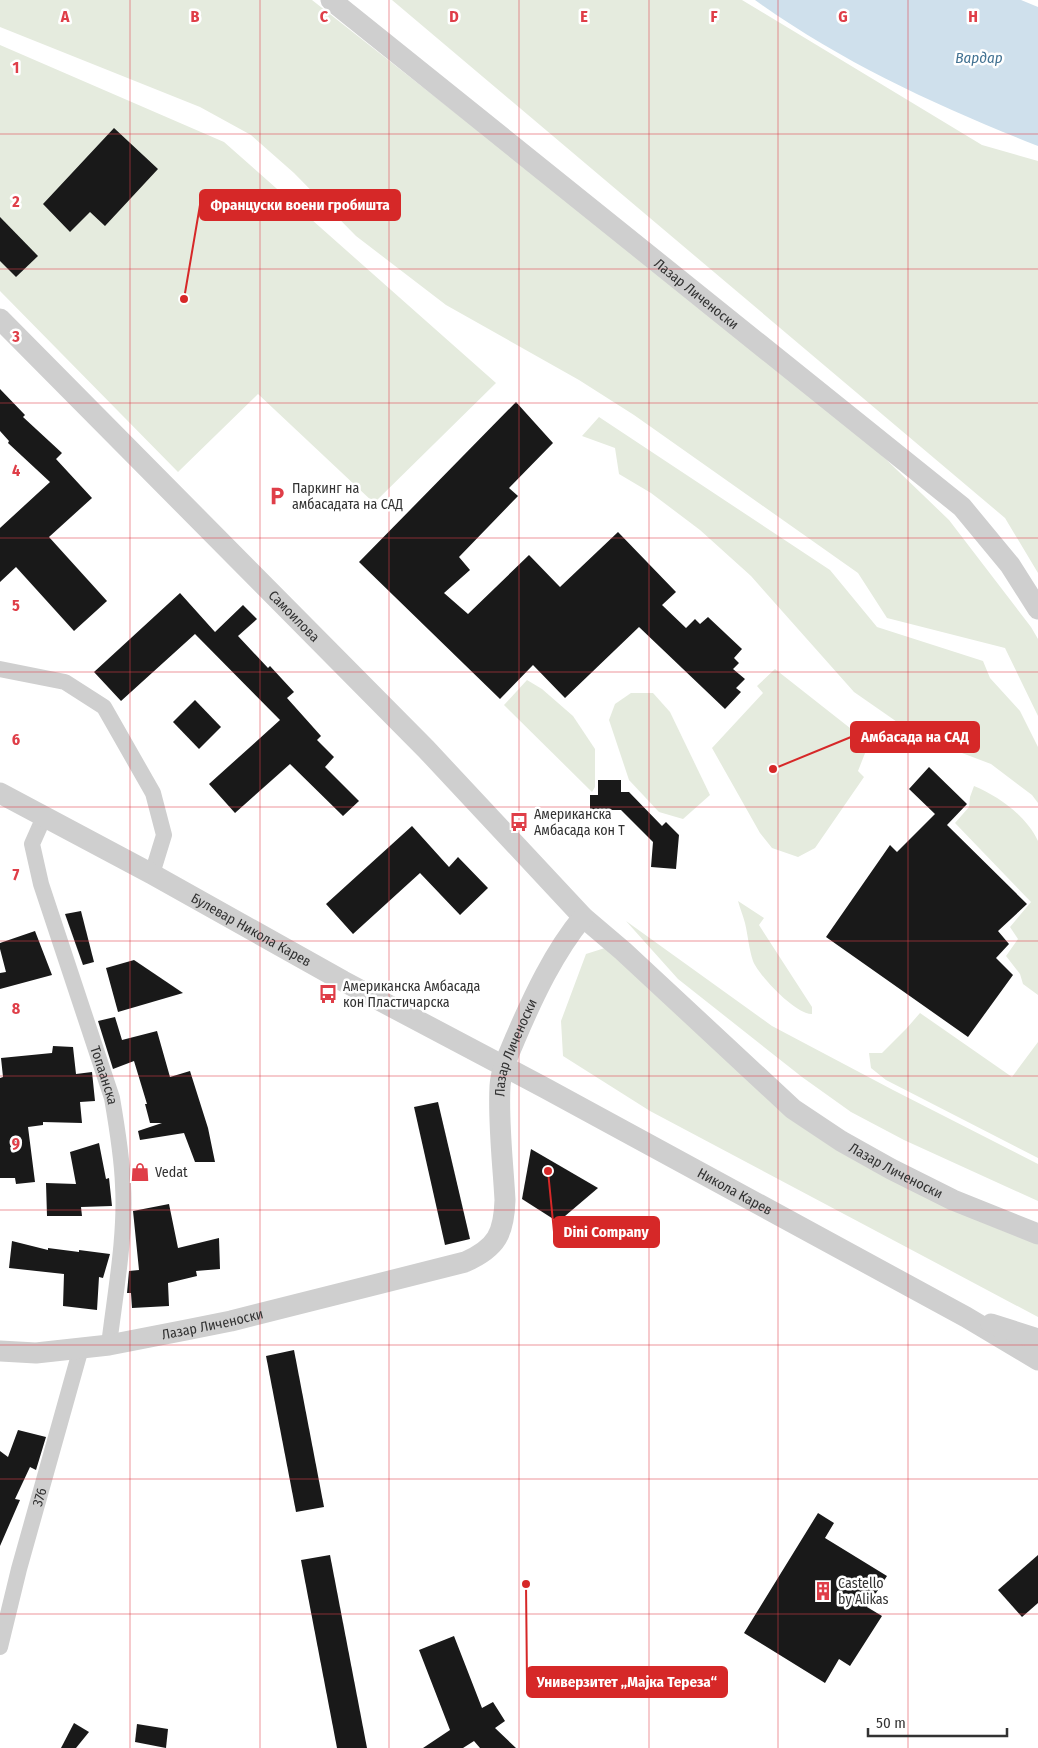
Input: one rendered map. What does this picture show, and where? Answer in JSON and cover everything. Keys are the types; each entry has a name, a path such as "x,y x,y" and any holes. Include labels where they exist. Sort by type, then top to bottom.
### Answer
{"street":[{"name":"Лазар Личеноски","path":"331,0 962,507 1010,565 1038,609"},
{"name":"Самоилова","path":"0,319 426,749 583,917"},
{"path":"0,669 65,682 104,708 153,793 164,835 152,874"},
{"name":"Булевар Никола Карев","path":"0,793 152,874 343,981 504,1066"},
{"name":"Топаанска","path":"44,817 32,844 41,884 112,1098 117,1127 124,1187 122,1237 109,1345"},
{"name":"Лазар Личеноски","path":"0,1351 36,1353 109,1345 230,1321 465,1262 483,1253 500,1233 505,1214 500,1105 500,1085 504,1066 535,996 569,934 583,917 623,951 792,1109 841,1141 891,1169 953,1200 1038,1234"},
{"name":"Никола Карев","path":"504,1066 966,1317 1038,1360"},
{"name":"Никола Карев","path":"966,1317 1038,1338"},
{"name":"376","path":"0,1647 19,1570 81,1348"}],"shaded area":[{"path":"0,0 312,0 843,418 949,520 1031,627 1038,639 1038,716 1005,648 887,618 858,573 634,415 579,380 446,305 356,236 294,173 251,135 200,107 0,27"},
{"path":"392,0 742,0 982,145 1038,161 1038,573 1005,518"},
{"path":"0,45 224,142 496,383 374,503 258,394 178,472 0,291"},
{"path":"599,417 830,570 877,627 983,661 990,678 1020,711 1038,747 1038,803 1032,795 991,764 954,750 900,724 854,692 751,576 700,530 651,493 619,474 615,448 582,436"},
{"path":"775,669 869,743 858,771 864,777 815,848 798,857 772,848 760,833 712,748 763,693 757,686"},
{"path":"527,680 542,689 573,716 595,749 595,787 592,792 504,705"},
{"path":"631,693 653,693 670,712 710,795 683,819 659,812 629,780 609,720 615,704"},
{"path":"974,786 1011,808 1027,823 1038,841 1038,995 1023,984 1020,974 1006,956 1018,939 1010,927 1031,902 955,823 969,807"},
{"path":"738,901 764,918 759,925 812,1007 812,1014 805,1013 788,1002 762,976 753,961"},
{"path":"626,921 772,1026 1038,1164 1038,1201 904,1140 851,1112 802,1077 678,979"},
{"path":"608,947 796,1122 1038,1241 1038,1317 650,1111 563,1056 561,1021 586,954"},
{"path":"920,1013 1012,1077 1038,1042 1038,1158 886,1080 871,1068 869,1053 882,1053"}],"water":[{"name":"Вардар","path":"755,0 1021,0 1038,7 1038,146 892,82 822,43"}],"building":[{"path":"114,128 158,169 105,226 90,212 70,232 43,204"},
{"path":"0,217 38,256 16,277 0,261"},
{"path":"0,389 25,415 23,417 62,453 56,459 92,498 49,537 107,601 74,631 16,567 0,582 0,528 50,482 8,443 9,441 0,431"},
{"path":"516,402 553,443 509,488 518,496 459,557 470,570 444,593 468,614 529,555 560,587 618,532 676,592 662,605 686,628 695,619 700,624 708,617 742,649 734,658 739,663 733,669 745,679 736,688 741,692 725,709 639,627 565,698 533,665 500,699 359,562"},
{"path":"180,593 215,632 243,605 257,619 238,636 294,692 287,698 321,736 317,740 334,757 325,767 359,801 343,816 290,764 235,813 209,784 280,720 195,634 121,701 94,672"},
{"path":"195,700 221,727 199,749 173,722"},
{"path":"929,767 967,804 947,825 1027,904 998,931 1009,944 996,958 1013,975 968,1037 826,937 890,845 897,852 935,814 909,789"},
{"path":"598,780 621,780 621,792 629,792 662,826 666,822 679,835 676,869 651,867 653,842 621,810 590,810 590,795 598,795"},
{"path":"412,826 449,867 458,857 488,888 460,915 420,873 353,934 326,904"},
{"path":"81,911 94,962 83,965 65,914"},
{"path":"35,931 52,975 0,989 0,973 6,972 0,943"},
{"path":"134,960 183,993 118,1012 106,968"},
{"path":"115,1017 122,1040 157,1031 170,1077 190,1071 208,1128 215,1162 195,1162 184,1133 140,1140 138,1131 162,1123 150,1123 145,1104 147,1104 134,1061 113,1069 98,1021"},
{"path":"53,1046 73,1047 76,1074 92,1072 95,1101 80,1102 82,1123 43,1122 43,1125 28,1127 35,1182 16,1184 15,1178 0,1178 0,1078 3,1077 1,1058 52,1053"},
{"path":"438,1102 470,1239 445,1245 414,1107"},
{"path":"99,1143 106,1179 109,1178 112,1206 81,1207 82,1216 47,1216 46,1183 76,1184 70,1152"},
{"path":"531,1149 598,1188 558,1222 522,1199"},
{"path":"169,1204 178,1248 219,1238 220,1269 196,1271 197,1276 168,1283 169,1306 132,1308 131,1293 127,1293 129,1271 139,1270 133,1211"},
{"path":"12,1241 48,1250 48,1248 110,1254 103,1278 99,1277 97,1310 63,1306 64,1274 9,1268"},
{"path":"294,1350 324,1507 296,1512 266,1356"},
{"path":"18,1430 46,1437 36,1470 30,1467 15,1499 20,1500 0,1546 0,1451 8,1457"},
{"name":"Castello by Alikas","path":"818,1513 834,1523 825,1538 887,1576 867,1607 882,1616 850,1666 839,1659 825,1683 744,1633"},
{"path":"330,1555 367,1748 337,1748 301,1560"},
{"path":"1038,1555 1038,1603 1022,1617 998,1590"},
{"path":"454,1636 482,1708 493,1702 505,1721 495,1728 516,1748 480,1748 474,1741 463,1748 423,1748 450,1730 419,1650"},
{"path":"74,1723 89,1732 76,1748 61,1748"},
{"path":"137,1724 168,1729 166,1748 135,1742"}],"place":[{"name":"Француски воени гробишта","path":"184,299"},
{"name":"Паркинг на амбасадата на САД","path":"277,496"},
{"name":"Амбасада на САД","path":"773,769"},
{"name":"Американска Амбасада кон Т","path":"519,822"},
{"name":"Американска Амбасада кон Пластичарска","path":"328,994"},
{"name":"Dini Company","path":"548,1171"},
{"name":"Vedat","path":"140,1172"},
{"name":"Универзитет „Мајка Тереза“","path":"526,1584"},
{"name":"Castello by Alikas","path":"823,1591"}]}
